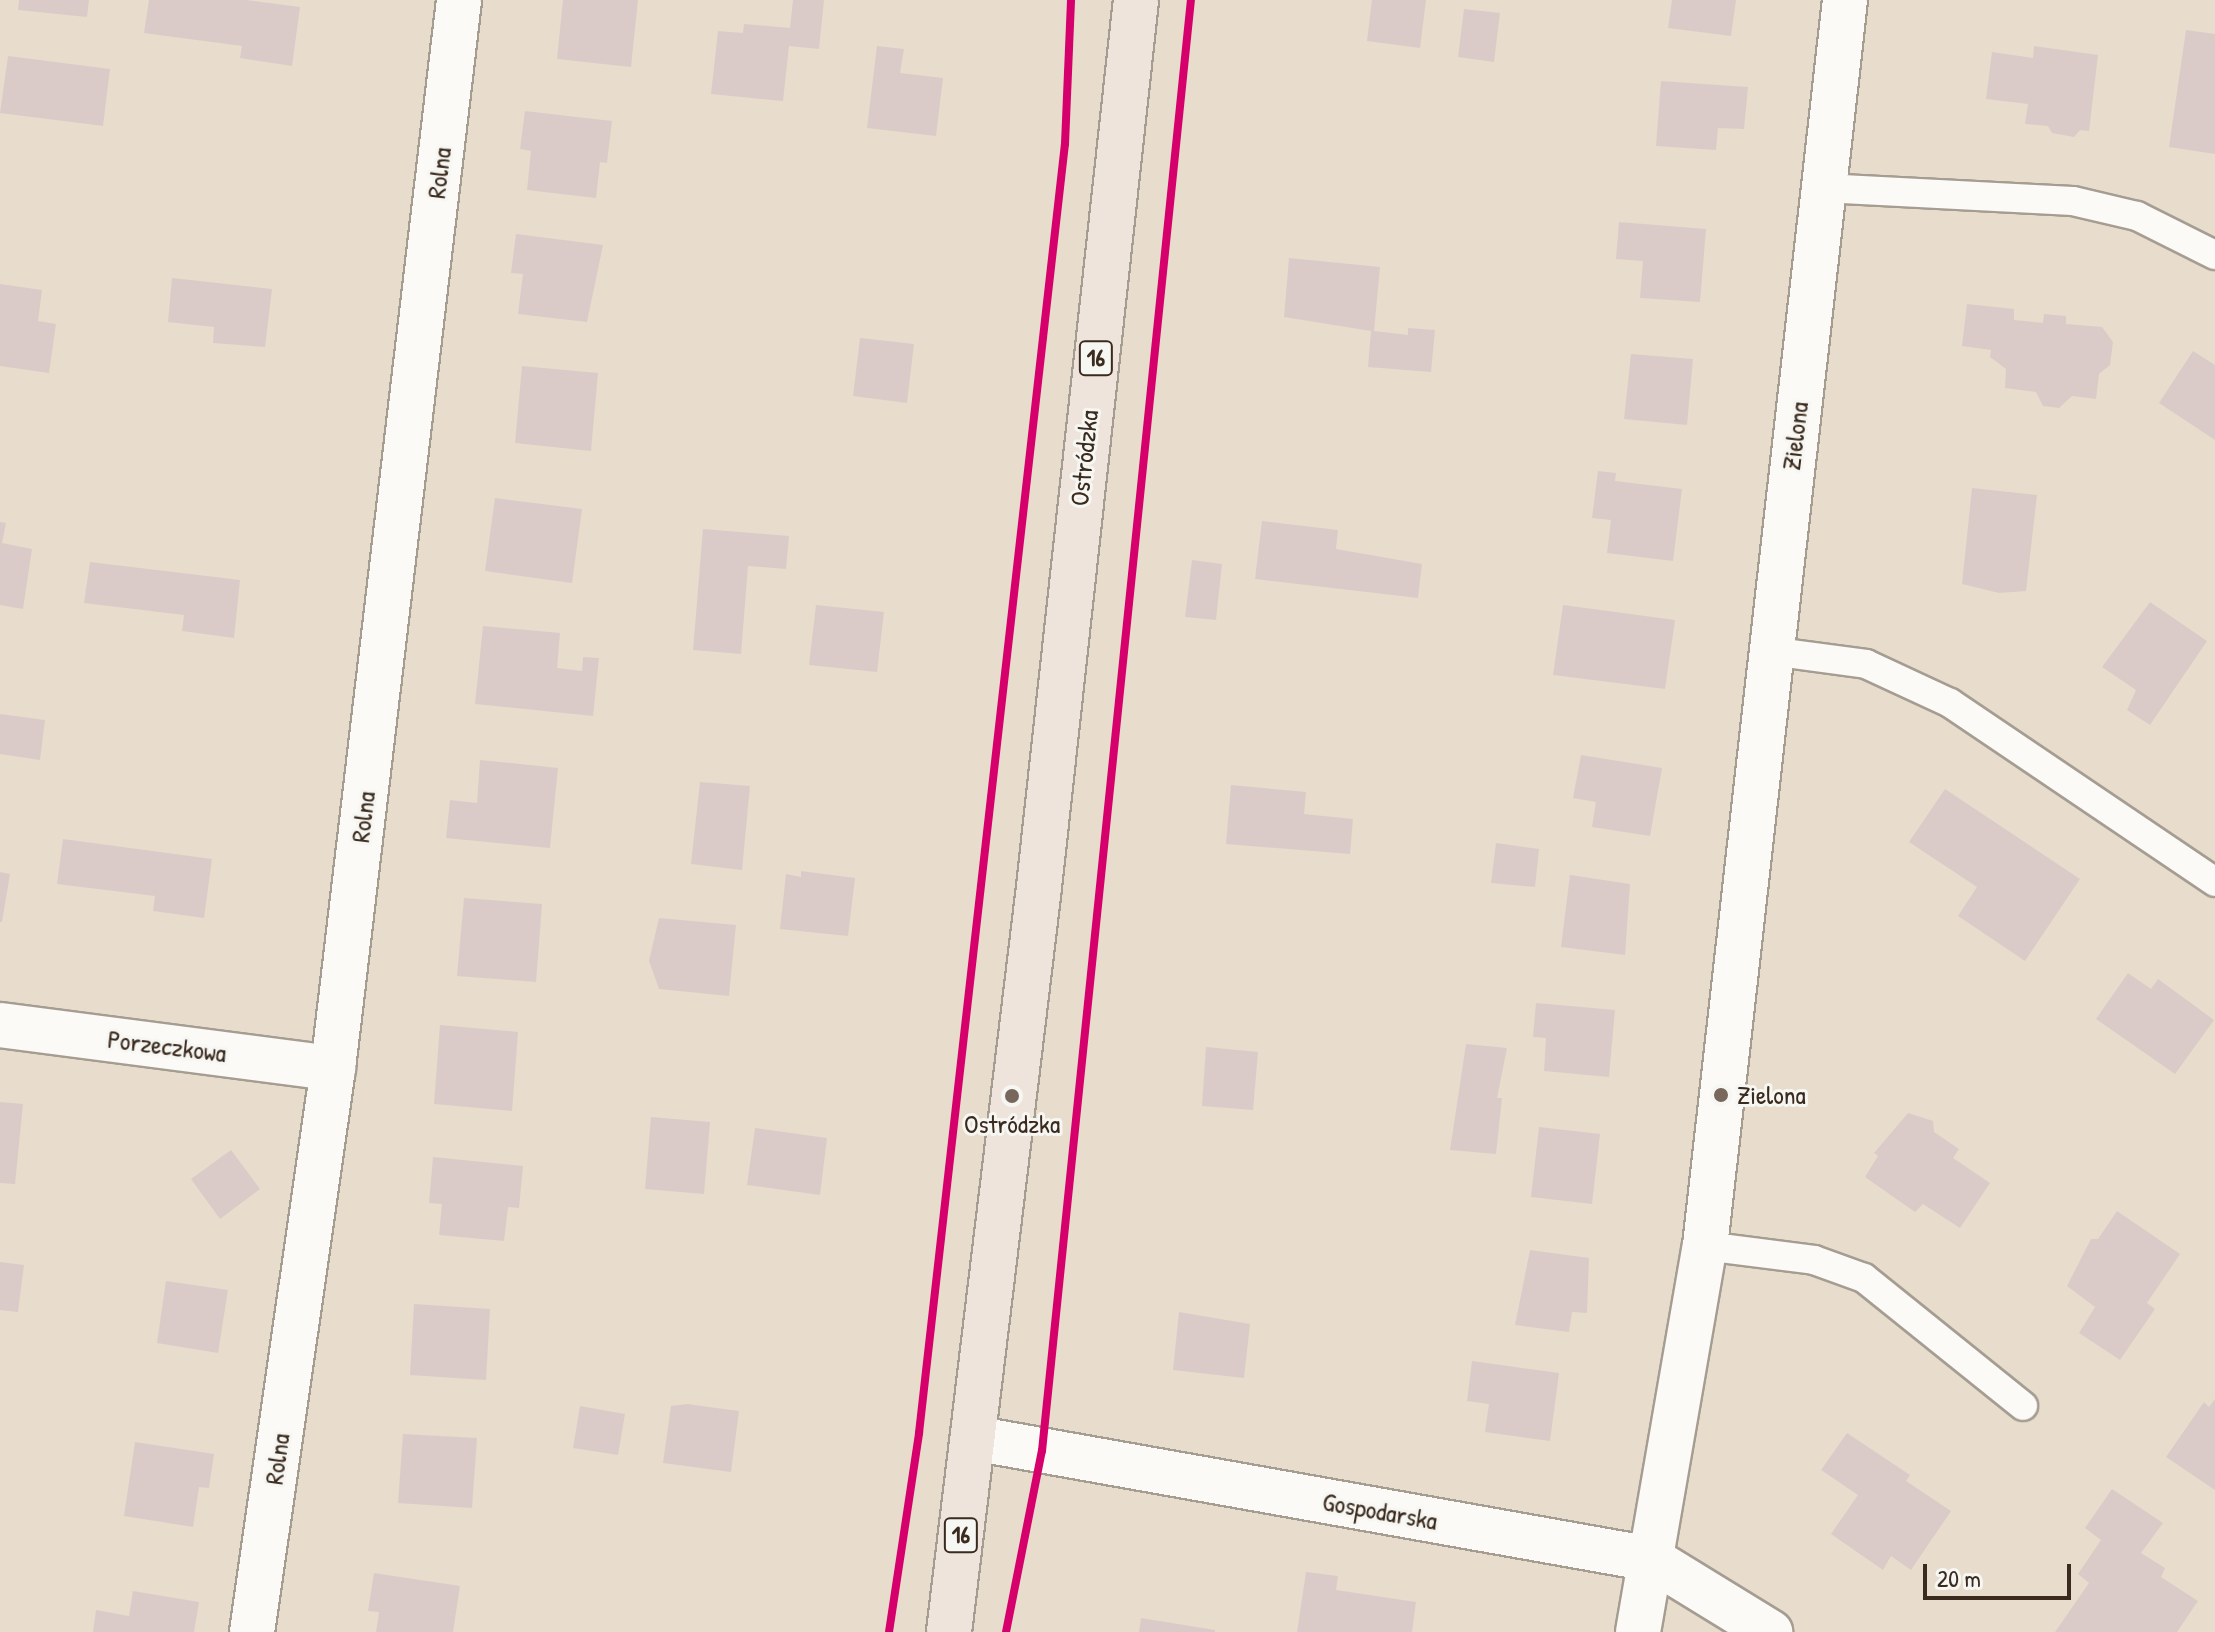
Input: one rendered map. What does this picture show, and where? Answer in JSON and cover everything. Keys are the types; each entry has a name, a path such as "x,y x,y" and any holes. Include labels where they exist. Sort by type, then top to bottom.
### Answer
{"main road":[{"name":"Ostródzka","path":"949,1632 1136,0"}],"street":[{"name":"Rolna","path":"252,1632 333,1068 459,0"},
{"name":"Zielona","path":"1638,1632 1705,1246 1845,0"},
{"name":"Porzeczkowa","path":"0,1025 333,1068"},
{"name":"Gospodarska","path":"973,1438 1651,1559 1770,1632"}],"lane":[{"path":"1823,188 2073,201 2137,216 2215,255"},
{"path":"1770,651 1866,664 1950,703 2215,882"},
{"path":"1705,1246 1814,1260 1864,1278 2023,1406"}],"building":[{"path":"19,0 89,0 87,17 18,10"},
{"path":"149,0 246,0 300,7 292,66 240,58 242,46 144,33"},
{"path":"563,0 638,0 631,67 557,59"},
{"path":"793,0 824,0 819,49 789,46 783,101 711,94 718,31 743,33 744,24 790,28"},
{"path":"1372,0 1426,0 1420,48 1367,41"},
{"path":"1672,0 1736,0 1731,36 1668,28"},
{"path":"1464,9 1500,13 1494,62 1458,57"},
{"path":"2186,30 2215,34 2215,154 2169,147"},
{"path":"877,46 904,49 900,73 943,78 936,136 867,128"},
{"path":"2034,46 2098,55 2089,131 2080,130 2074,137 2052,133 2048,126 2025,124 2028,104 1986,99 1992,52 2033,58"},
{"path":"8,56 110,69 103,126 0,113"},
{"path":"1661,81 1748,87 1744,129 1718,128 1716,150 1656,146"},
{"path":"525,111 612,121 607,163 600,162 596,198 527,190 531,151 520,149"},
{"path":"1619,222 1706,229 1700,302 1640,298 1643,261 1616,259"},
{"path":"516,234 603,245 587,322 518,314 523,274 511,273"},
{"path":"1289,258 1380,267 1374,331 1408,335 1408,328 1435,330 1431,372 1368,367 1371,331 1284,317"},
{"path":"172,278 272,289 265,347 213,343 214,327 168,322"},
{"path":"0,284 42,290 38,321 56,324 49,373 0,366"},
{"path":"1967,304 2014,309 2014,320 2043,323 2044,314 2066,316 2066,324 2102,327 2113,342 2110,365 2099,374 2096,399 2072,396 2059,408 2043,406 2036,392 2005,388 2006,369 1990,357 1991,350 1962,346"},
{"path":"860,338 914,344 907,403 853,396"},
{"path":"2193,351 2215,365 2215,440 2159,403"},
{"path":"1631,354 1693,359 1687,425 1624,419"},
{"path":"522,366 598,373 591,451 515,443"},
{"path":"1598,471 1616,473 1615,481 1682,489 1673,561 1607,553 1611,520 1592,518"},
{"path":"1972,488 2037,495 2026,591 1999,593 1962,584"},
{"path":"495,498 582,509 572,583 485,571"},
{"path":"1262,521 1338,530 1336,549 1422,564 1418,598 1255,579"},
{"path":"0,522 6,523 2,543 32,549 23,609 0,605"},
{"path":"703,529 789,536 786,569 748,566 741,654 693,650"},
{"path":"1192,560 1222,564 1216,620 1185,617"},
{"path":"90,562 240,580 234,638 182,631 184,615 84,603"},
{"path":"2150,602 2207,641 2150,725 2127,710 2136,690 2102,667"},
{"path":"816,605 884,612 877,672 809,665"},
{"path":"1563,605 1675,620 1665,689 1553,675"},
{"path":"483,626 560,633 557,668 582,671 583,657 599,658 593,716 475,704"},
{"path":"0,714 45,720 40,760 0,754"},
{"path":"1581,755 1662,768 1650,836 1592,827 1596,802 1573,798"},
{"path":"480,760 558,768 550,848 446,838 450,800 477,803"},
{"path":"700,782 750,786 742,870 691,864"},
{"path":"1231,785 1306,792 1304,814 1353,819 1350,854 1226,844"},
{"path":"1945,789 2080,879 2025,961 1958,916 1977,887 1909,842"},
{"path":"63,839 212,859 204,918 153,911 155,896 57,884"},
{"path":"1496,843 1539,849 1535,887 1491,883"},
{"path":"801,871 855,878 848,936 780,929 786,874 801,877"},
{"path":"0,872 10,874 2,922 0,922"},
{"path":"1570,875 1630,884 1625,955 1561,947"},
{"path":"464,898 542,904 536,982 457,976"},
{"path":"659,918 736,925 729,996 659,989 649,961"},
{"path":"2128,973 2151,989 2158,979 2214,1020 2175,1074 2096,1019"},
{"path":"1536,1003 1615,1010 1609,1077 1544,1071 1546,1038 1533,1037"},
{"path":"440,1025 518,1032 512,1111 434,1104"},
{"path":"1466,1044 1507,1048 1497,1098 1502,1098 1496,1154 1450,1150"},
{"path":"1206,1047 1258,1052 1253,1110 1202,1106"},
{"path":"0,1102 23,1104 15,1184 0,1183"},
{"path":"1908,1113 1933,1121 1934,1132 1959,1149 1953,1158 1990,1183 1960,1228 1923,1204 1915,1212 1865,1177 1878,1156 1874,1153"},
{"path":"651,1117 710,1122 704,1194 645,1189"},
{"path":"1539,1127 1600,1134 1592,1204 1531,1197"},
{"path":"755,1128 827,1138 820,1195 747,1185"},
{"path":"231,1150 260,1189 220,1219 191,1179"},
{"path":"433,1157 523,1166 519,1208 508,1207 504,1241 439,1235 442,1204 429,1203"},
{"path":"2117,1211 2180,1254 2147,1303 2155,1309 2120,1360 2079,1333 2095,1307 2067,1286 2091,1239 2098,1239"},
{"path":"1530,1250 1589,1258 1587,1313 1572,1312 1569,1332 1515,1325"},
{"path":"0,1262 24,1265 18,1312 0,1310"},
{"path":"166,1281 228,1290 218,1353 157,1343"},
{"path":"414,1304 490,1309 486,1380 410,1375"},
{"path":"1179,1312 1250,1324 1244,1378 1173,1370"},
{"path":"1472,1361 1559,1373 1550,1441 1485,1432 1489,1404 1467,1401"},
{"path":"2215,1399 2215,1490 2166,1457 2204,1402 2209,1407"},
{"path":"687,1404 739,1411 731,1472 663,1463 671,1406"},
{"path":"580,1406 625,1414 618,1455 573,1448"},
{"path":"1847,1433 1910,1475 1906,1481 1951,1511 1911,1570 1891,1556 1883,1570 1831,1534 1858,1495 1821,1470"},
{"path":"403,1434 477,1438 472,1508 398,1503"},
{"path":"135,1442 214,1454 209,1488 199,1487 193,1527 124,1516"},
{"path":"2112,1489 2163,1523 2141,1553 2165,1568 2161,1577 2198,1601 2177,1632 2055,1632 2089,1583 2078,1574 2101,1540 2085,1528"},
{"path":"1306,1572 1338,1576 1336,1590 1416,1602 1412,1632 1297,1632"},
{"path":"374,1573 460,1586 453,1632 376,1632 379,1612 368,1611"},
{"path":"133,1591 199,1602 194,1632 93,1632 96,1610 129,1616"},
{"path":"1141,1618 1215,1630 1215,1632 1139,1632"}],"cycle path":[{"path":"889,1632 919,1433 1065,144 1071,0"},
{"path":"1006,1632 1042,1451 1191,0"}],"place":[{"name":"Zielona","path":"1721,1095"},
{"name":"Ostródzka","path":"1012,1096"}]}
